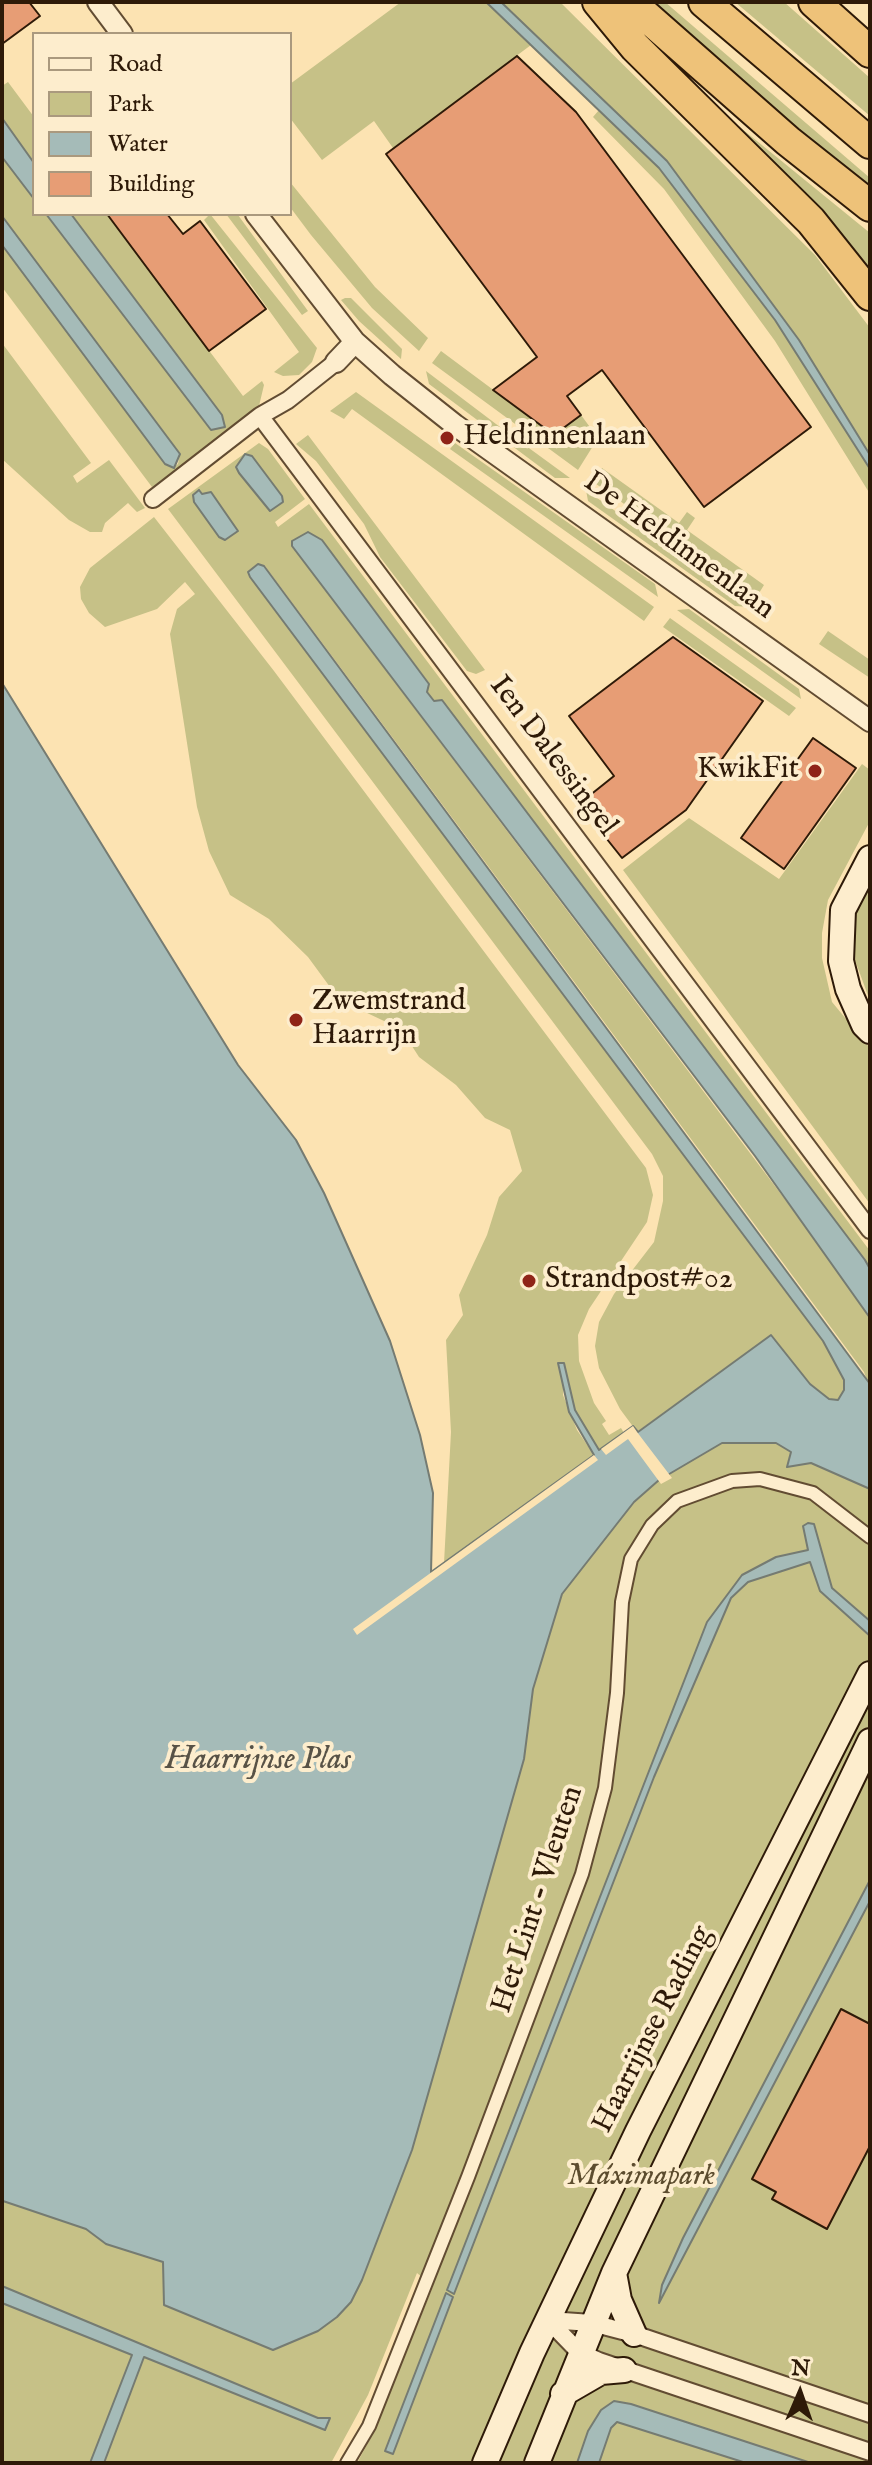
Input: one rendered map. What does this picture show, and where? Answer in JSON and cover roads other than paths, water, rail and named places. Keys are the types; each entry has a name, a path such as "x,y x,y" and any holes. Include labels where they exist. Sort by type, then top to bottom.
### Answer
{"highway":[{"path":"598,2 635,47 811,221 870,295"},
{"path":"630,2 788,141 870,206"},
{"path":"704,2 870,143"},
{"path":"814,2 870,52"}],"main road":[{"path":"870,858 843,910 841,961 848,989 864,1025 870,1031"},
{"name":"Haarrijnse Rading","path":"485,2463 548,2320 638,2131 868,1678"},
{"path":"537,2463 579,2352 614,2273 870,1741"},
{"path":"614,2273 619,2300 634,2334"},
{"path":"563,2394 601,2372 624,2370"}],"street":[{"path":"98,2 120,32"},
{"name":"De Heldinnenlaan","path":"258,216 355,342 455,425 870,721"},
{"path":"153,499 260,416 288,400 336,362 355,342"},
{"name":"Ien Dalessingel","path":"260,416 870,1230"},
{"name":"Het Lint - Vleuten","path":"347,2463 369,2426 381,2397 582,1874 605,1788 617,1693 622,1602 631,1559 652,1525 677,1501 732,1481 760,1479 813,1493 870,1537"},
{"path":"548,2320 592,2323 634,2334 870,2414"},
{"path":"548,2320 579,2352 870,2452"}],"water":[{"path":"486,2 501,2 667,161 799,340 870,455 870,469 775,320 659,168"},
{"path":"2,118 32,160 32,196 2,157"},
{"path":"2,216 180,454 174,468 165,464 2,245"},
{"path":"48,216 73,216 222,415 225,427 211,430"},
{"path":"245,454 252,456 282,496 283,502 270,511 236,467"},
{"path":"199,490 202,494 211,492 238,531 225,540 219,537 194,502 193,495"},
{"path":"308,532 322,540 429,684 427,692 434,701 442,700 865,1260 870,1269 870,1318 755,1156 292,546 292,541"},
{"name":"Haarrijnse Plas","path":"258,564 264,566 870,1384 870,1489 811,1463 787,1467 791,1452 776,1443 722,1443 659,1480 634,1502 562,1594 533,1689 524,1759 412,2150 351,2302 318,2331 273,2350 164,2305 163,2262 106,2244 86,2229 3,2201 2,683 238,1065 296,1140 324,1193 390,1341 420,1435 433,1493 431,1572 594,1455 569,1412 558,1363 564,1363 575,1410 599,1450 633,1426 638,1432 771,1335 810,1384 829,1399 838,1400 844,1390 844,1380 823,1341 250,577 248,572"},
{"path":"814,1524 832,1588 870,1621 870,1636 820,1591 810,1562 748,1582 731,1598 654,1777 454,2294 447,2290 707,1622 742,1575 776,1557 808,1550 803,1526"},
{"path":"870,1880 870,1901 659,2303 662,2285 683,2238"},
{"path":"2,2286 318,2418 330,2418 325,2430 144,2357 104,2463 90,2463 132,2355 2,2303"},
{"path":"446,2293 453,2297 393,2454 385,2451"},
{"path":"614,2401 811,2463 746,2463 617,2422 611,2428 599,2463 577,2463 588,2431 601,2410"}],"place":[{"name":"Heldinnenlaan","path":"447,438"},
{"name":"KwikFit","path":"815,771"},
{"name":"Zwemstrand Haarrijn","path":"296,1020"},
{"name":"Strandpost#02","path":"529,1281"}],"park label":[{"name":"Máximapark","path":"641,2178"}]}
